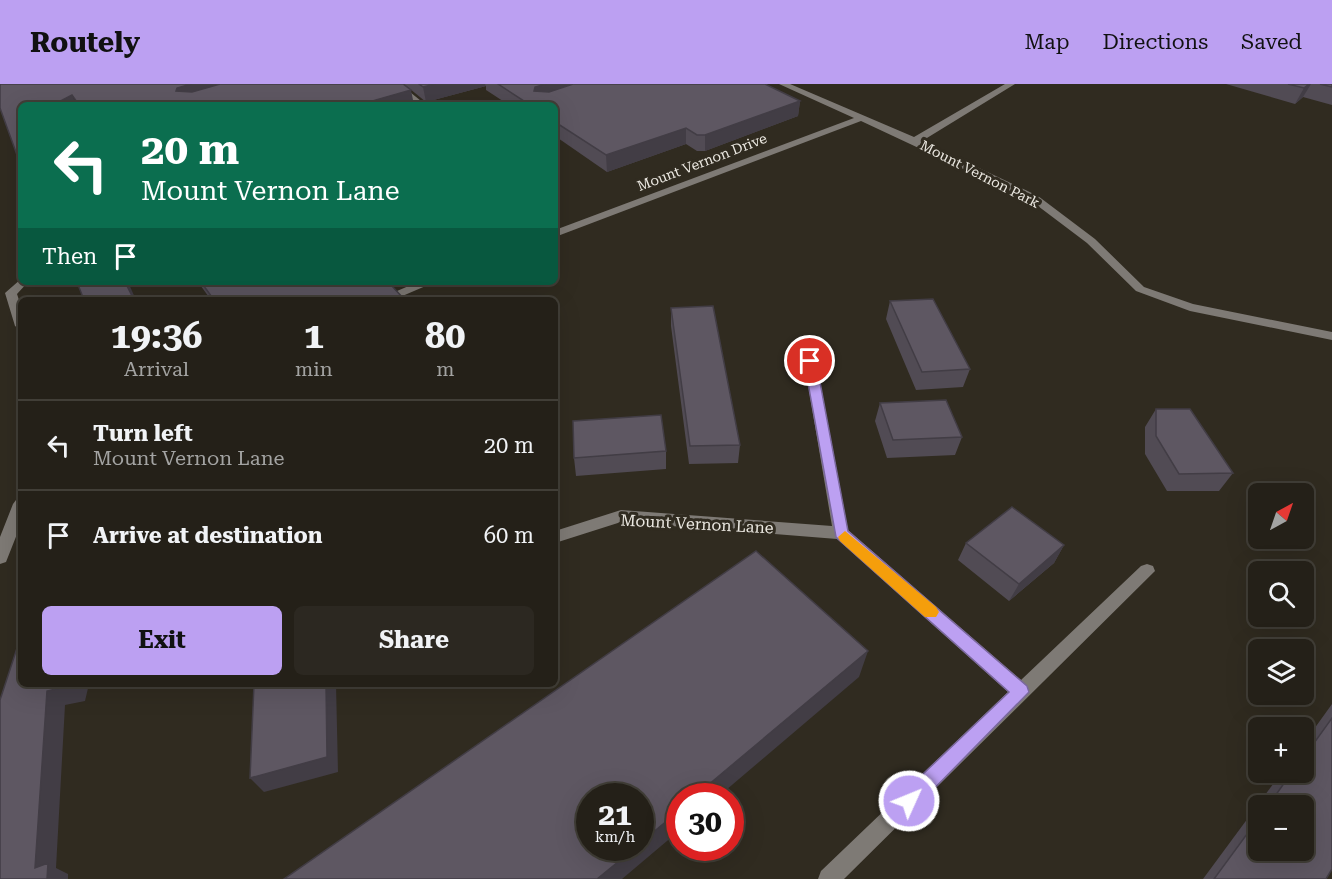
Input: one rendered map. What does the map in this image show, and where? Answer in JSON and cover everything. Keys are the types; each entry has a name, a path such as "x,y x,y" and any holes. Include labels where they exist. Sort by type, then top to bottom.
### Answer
{"street":[{"path":"394,84 418,102"},
{"name":"Mount Vernon Park","path":"783,84 859,119 915,141 1034,198 1091,241 1140,289 1190,307 1332,336"},
{"path":"915,141 1011,84"},
{"name":"Mount Vernon Drive","path":"558,233 859,119"},
{"path":"18,316 11,293 19,285"},
{"path":"389,297 421,285"},
{"path":"810,361 841,533 1021,692"},
{"path":"0,557 18,512"},
{"name":"Mount Vernon Lane","path":"558,536 621,516 841,533"},
{"path":"829,879 1147,571"}],"building":[{"path":"0,84 191,84 177,88 176,91 192,92 220,84 403,84 411,90 369,102 77,102 72,95 59,102 18,102 18,158 0,108"},
{"path":"419,84 435,84 423,87"},
{"path":"498,84 546,84 535,87 534,91 549,92 573,84 765,84 800,101 705,135 697,135 686,128 606,155 558,124 558,102 525,102"},
{"path":"1288,84 1309,84 1304,88"},
{"path":"78,285 126,285 132,297 83,297"},
{"path":"203,285 391,285 402,297 212,297"},
{"path":"933,299 970,369 922,372 890,301"},
{"path":"713,306 740,445 690,446 671,308"},
{"path":"946,400 962,437 893,440 880,403"},
{"path":"1156,409 1190,409 1233,473 1179,474 1156,436"},
{"path":"661,415 666,451 574,458 573,421"},
{"path":"1012,507 1064,545 1019,584 966,543"},
{"path":"756,551 868,651 711,783 666,783 666,822 654,831 654,783 576,783 576,861 619,861 597,879 284,879"},
{"path":"18,645 18,687 64,687 47,691 35,868 48,863 47,879 0,879 0,700"},
{"path":"254,687 326,687 327,757 250,778"},
{"path":"1332,718 1332,869 1326,879 1214,879 1248,833 1248,861 1314,861 1314,795 1276,795 1284,783 1314,783 1314,743"}],"slow traffic":[{"path":"845,537 931,612"}],"route":[{"path":"810,361 841,533 1021,692 909,801"}]}
